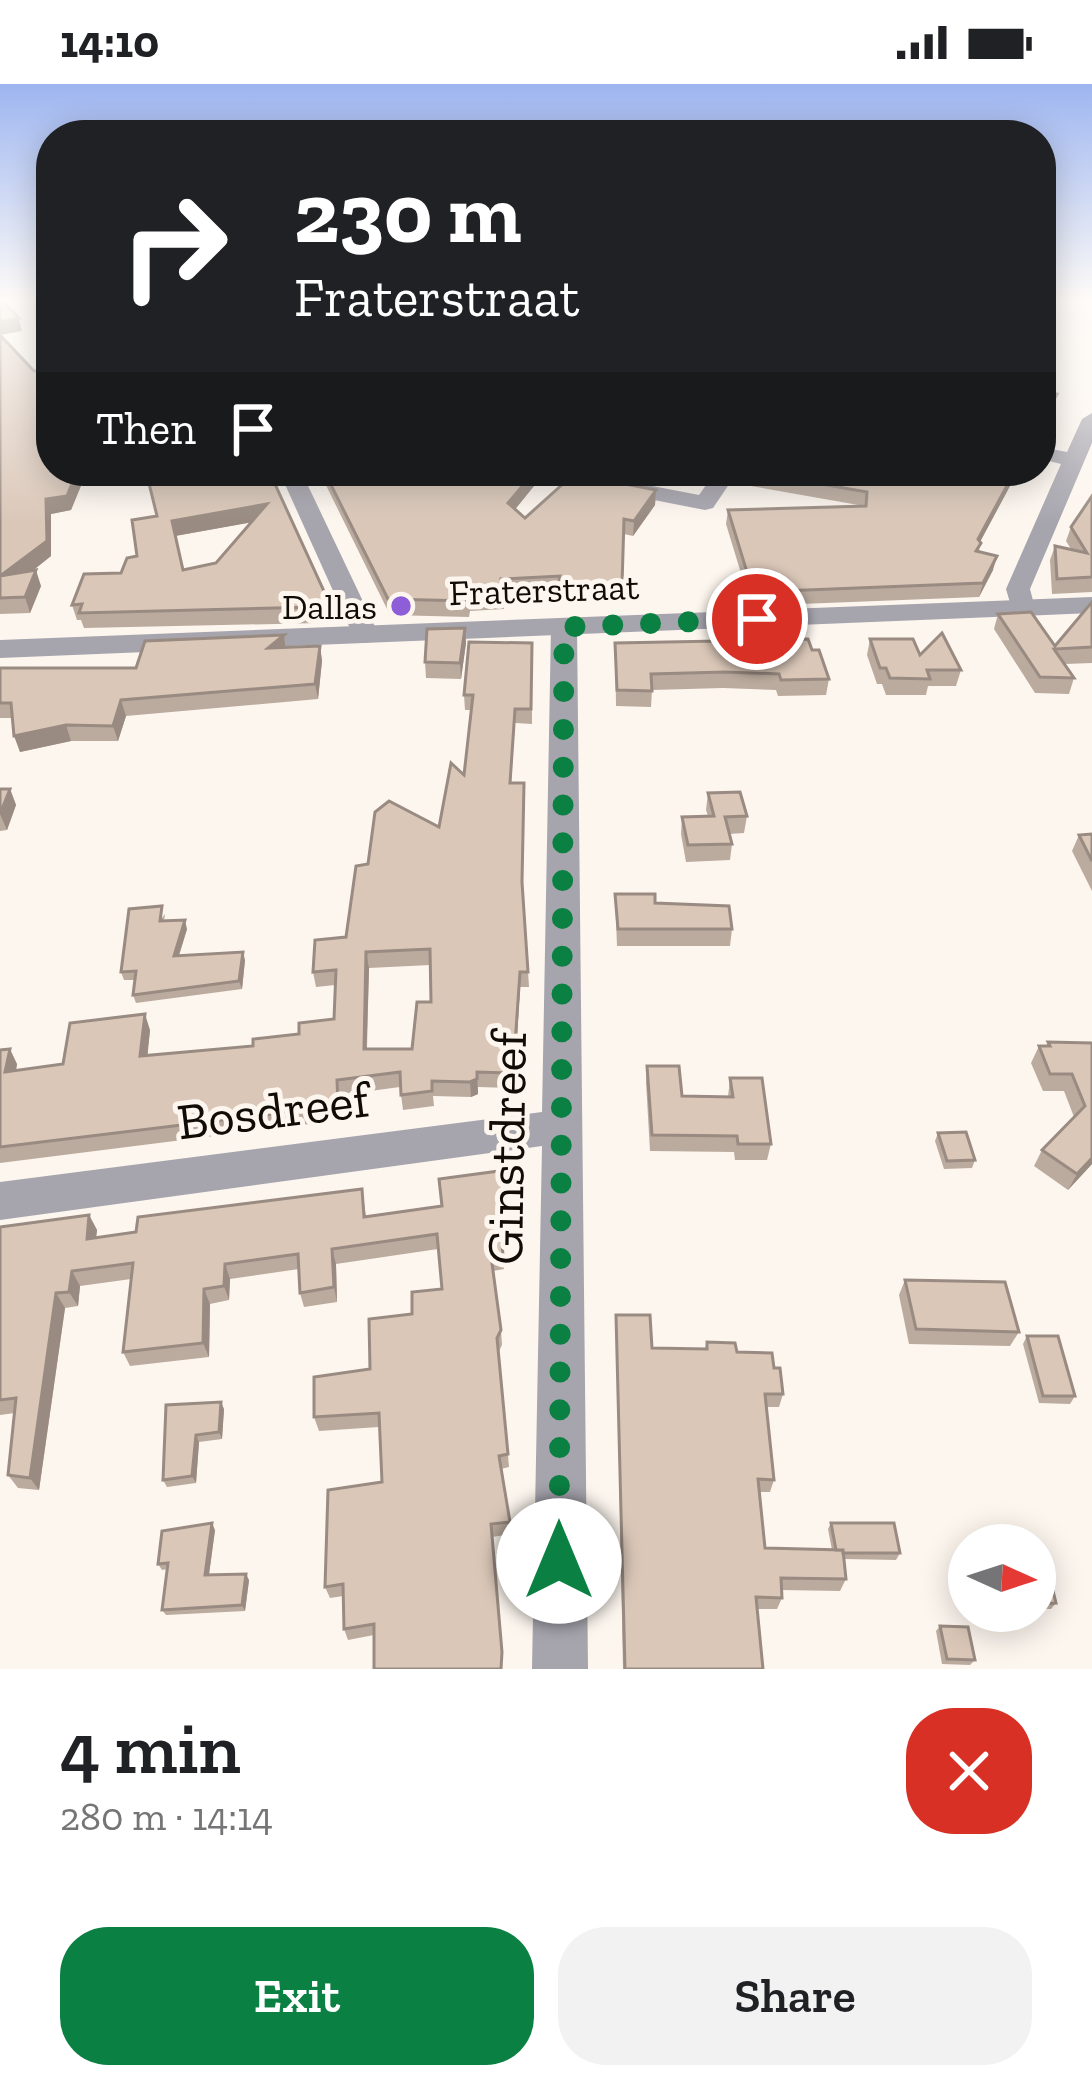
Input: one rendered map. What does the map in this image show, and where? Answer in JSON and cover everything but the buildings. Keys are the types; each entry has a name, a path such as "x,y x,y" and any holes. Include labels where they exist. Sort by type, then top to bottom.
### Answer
{"street":[{"path":"1022,608 1018,589 1022,578 1092,419"},
{"path":"1056,456 1072,460"},
{"path":"297,486 366,635"},
{"path":"621,486 705,502 716,486"},
{"name":"Fraterstraat","path":"0,649 1092,605"},
{"name":"Ginstdreef","path":"560,1669 564,627"},
{"name":"Bosdreef","path":"0,1201 560,1127"}],"place":[{"name":"Dallas","path":"401,606"}],"route":[{"path":"559,1561 564,627 757,619"}]}
